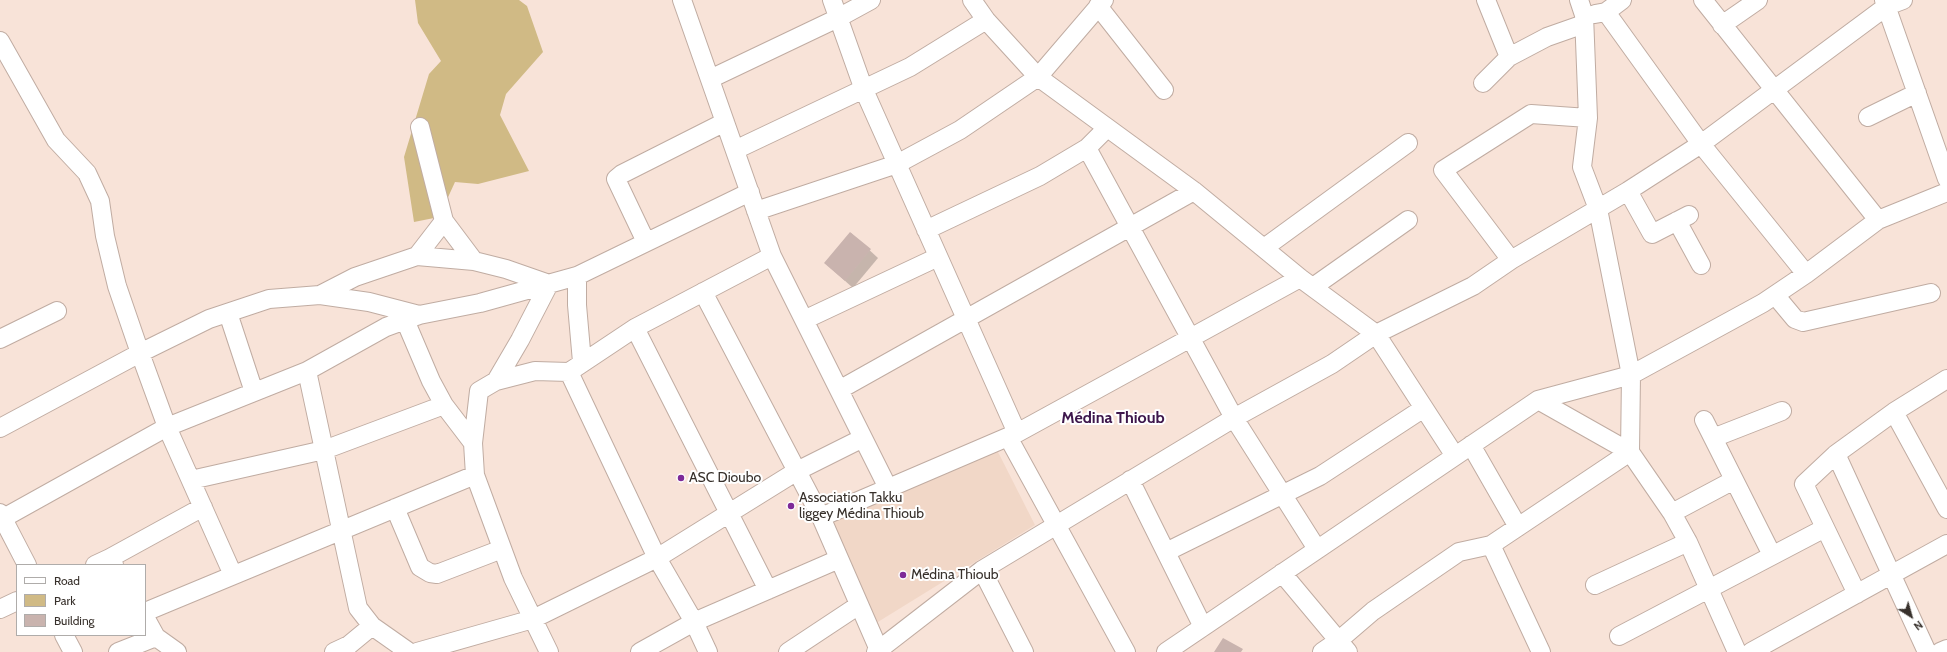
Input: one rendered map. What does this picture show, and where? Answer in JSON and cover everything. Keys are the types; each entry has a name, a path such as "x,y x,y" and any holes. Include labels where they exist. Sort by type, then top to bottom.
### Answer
{"street":[{"path":"832,0 864,90 966,319 1012,435 1056,524 1126,652"},
{"path":"710,79 838,18 871,0"},
{"path":"1486,0 1509,57"},
{"path":"1483,83 1509,57 1547,38 1582,13 1606,12 1622,0"},
{"path":"1703,0 1878,220"},
{"path":"1722,25 1758,0"},
{"path":"686,1 710,79 772,256 888,488"},
{"path":"976,2 986,20 1038,77 1194,191 1306,283 1376,334 1455,456"},
{"path":"703,292 821,517 878,651 982,570 1056,524 1234,418 1332,364 1376,334 1473,286 1511,260 1628,191 1700,144 1891,2 1917,93 1947,179"},
{"path":"756,211 896,164 960,130 1038,77 1101,3 1164,90"},
{"path":"1606,12 1700,144 1806,274"},
{"path":"1582,13 1588,118 1582,167 1598,209 1631,375 1630,452"},
{"path":"735,150 910,67 986,20"},
{"path":"0,41 56,140 87,173 100,201 105,236 117,286 140,353 168,427 233,575"},
{"path":"1868,117 1917,93"},
{"path":"1511,260 1443,170 1531,114 1588,118"},
{"path":"646,242 616,179 622,174 725,122"},
{"path":"420,127 444,221 474,261"},
{"path":"926,230 1040,176 1087,148 1107,128"},
{"path":"1264,248 1408,143"},
{"path":"1087,148 1131,226 1234,418 1317,549"},
{"path":"839,390 1194,191"},
{"path":"1628,191 1652,234 1683,218 1701,265"},
{"path":"26,564 1,517 168,427 306,371 386,327 412,318 480,303 577,276 750,192"},
{"path":"1166,652 1538,400 1631,375 1774,295 1806,274 1878,220 1947,192"},
{"path":"821,517 1012,435 1190,338 1306,283 1408,220"},
{"path":"417,256 444,221"},
{"path":"320,295 355,277 417,256 474,261 506,269 549,284"},
{"path":"549,652 513,578 475,475 473,443 480,390 496,381 535,371 576,367 635,328 772,256"},
{"path":"804,320 938,257"},
{"path":"577,276 576,367 657,558 694,622 708,652"},
{"path":"496,381 520,340 549,284"},
{"path":"1774,295 1795,319 1803,322 1931,293"},
{"path":"0,428 140,353 209,319 269,299 320,295 369,302 412,318"},
{"path":"0,338 57,311"},
{"path":"228,313 254,392"},
{"path":"412,318 431,381 444,405 473,443"},
{"path":"635,328 768,590"},
{"path":"306,371 358,608 372,626 408,652"},
{"path":"1857,594 1804,484 1836,454 1894,412 1947,379"},
{"path":"1538,400 1630,452 1672,513 1688,542 1736,652"},
{"path":"191,480 324,450 444,405"},
{"path":"1166,552 1320,476 1424,408"},
{"path":"1713,438 1782,412"},
{"path":"1894,412 1947,509"},
{"path":"1704,420 1772,555"},
{"path":"417,652 534,619 657,558 797,471 863,438"},
{"path":"1471,445 1518,527"},
{"path":"1322,652 1343,646 1373,611 1459,552 1491,545 1630,452"},
{"path":"1836,454 1927,652"},
{"path":"146,612 475,475"},
{"path":"1130,480 1203,627"},
{"path":"1672,513 1734,480"},
{"path":"106,563 204,508"},
{"path":"395,508 420,567 430,573 437,574 502,549"},
{"path":"1619,636 1825,528"},
{"path":"1595,585 1688,542"},
{"path":"1751,652 1947,544"},
{"path":"1491,545 1540,652"},
{"path":"640,652 694,622 839,559"},
{"path":"982,570 1024,652"},
{"path":"1282,573 1343,646"},
{"path":"0,609 16,601"},
{"path":"788,652 859,605"},
{"path":"146,619 156,637 178,652"},
{"path":"334,652 349,645 372,626"},
{"path":"65,636 73,652"},
{"path":"118,652 156,637"},
{"path":"1940,652 1947,649"}],"shaded area":[{"name":"Médina Thioub","path":"997,450 1035,525 873,625 829,523"}],"green space":[{"path":"415,0 519,0 527,6 543,52 506,94 500,115 529,171 478,184 455,182 439,217 414,222 404,157 429,74 441,61 418,23"}],"building":[{"path":"850,232 871,249 845,281 824,263"},
{"path":"1223,638 1243,649 1241,652 1214,652"}],"place":[{"name":"ASC Dioubo","path":"681,478"},
{"name":"Association Takku liggey Médina Thioub","path":"791,506"},
{"name":"Médina Thioub","path":"903,575"}],"district":[{"name":"Médina Thioub","path":"1113,418"}]}
